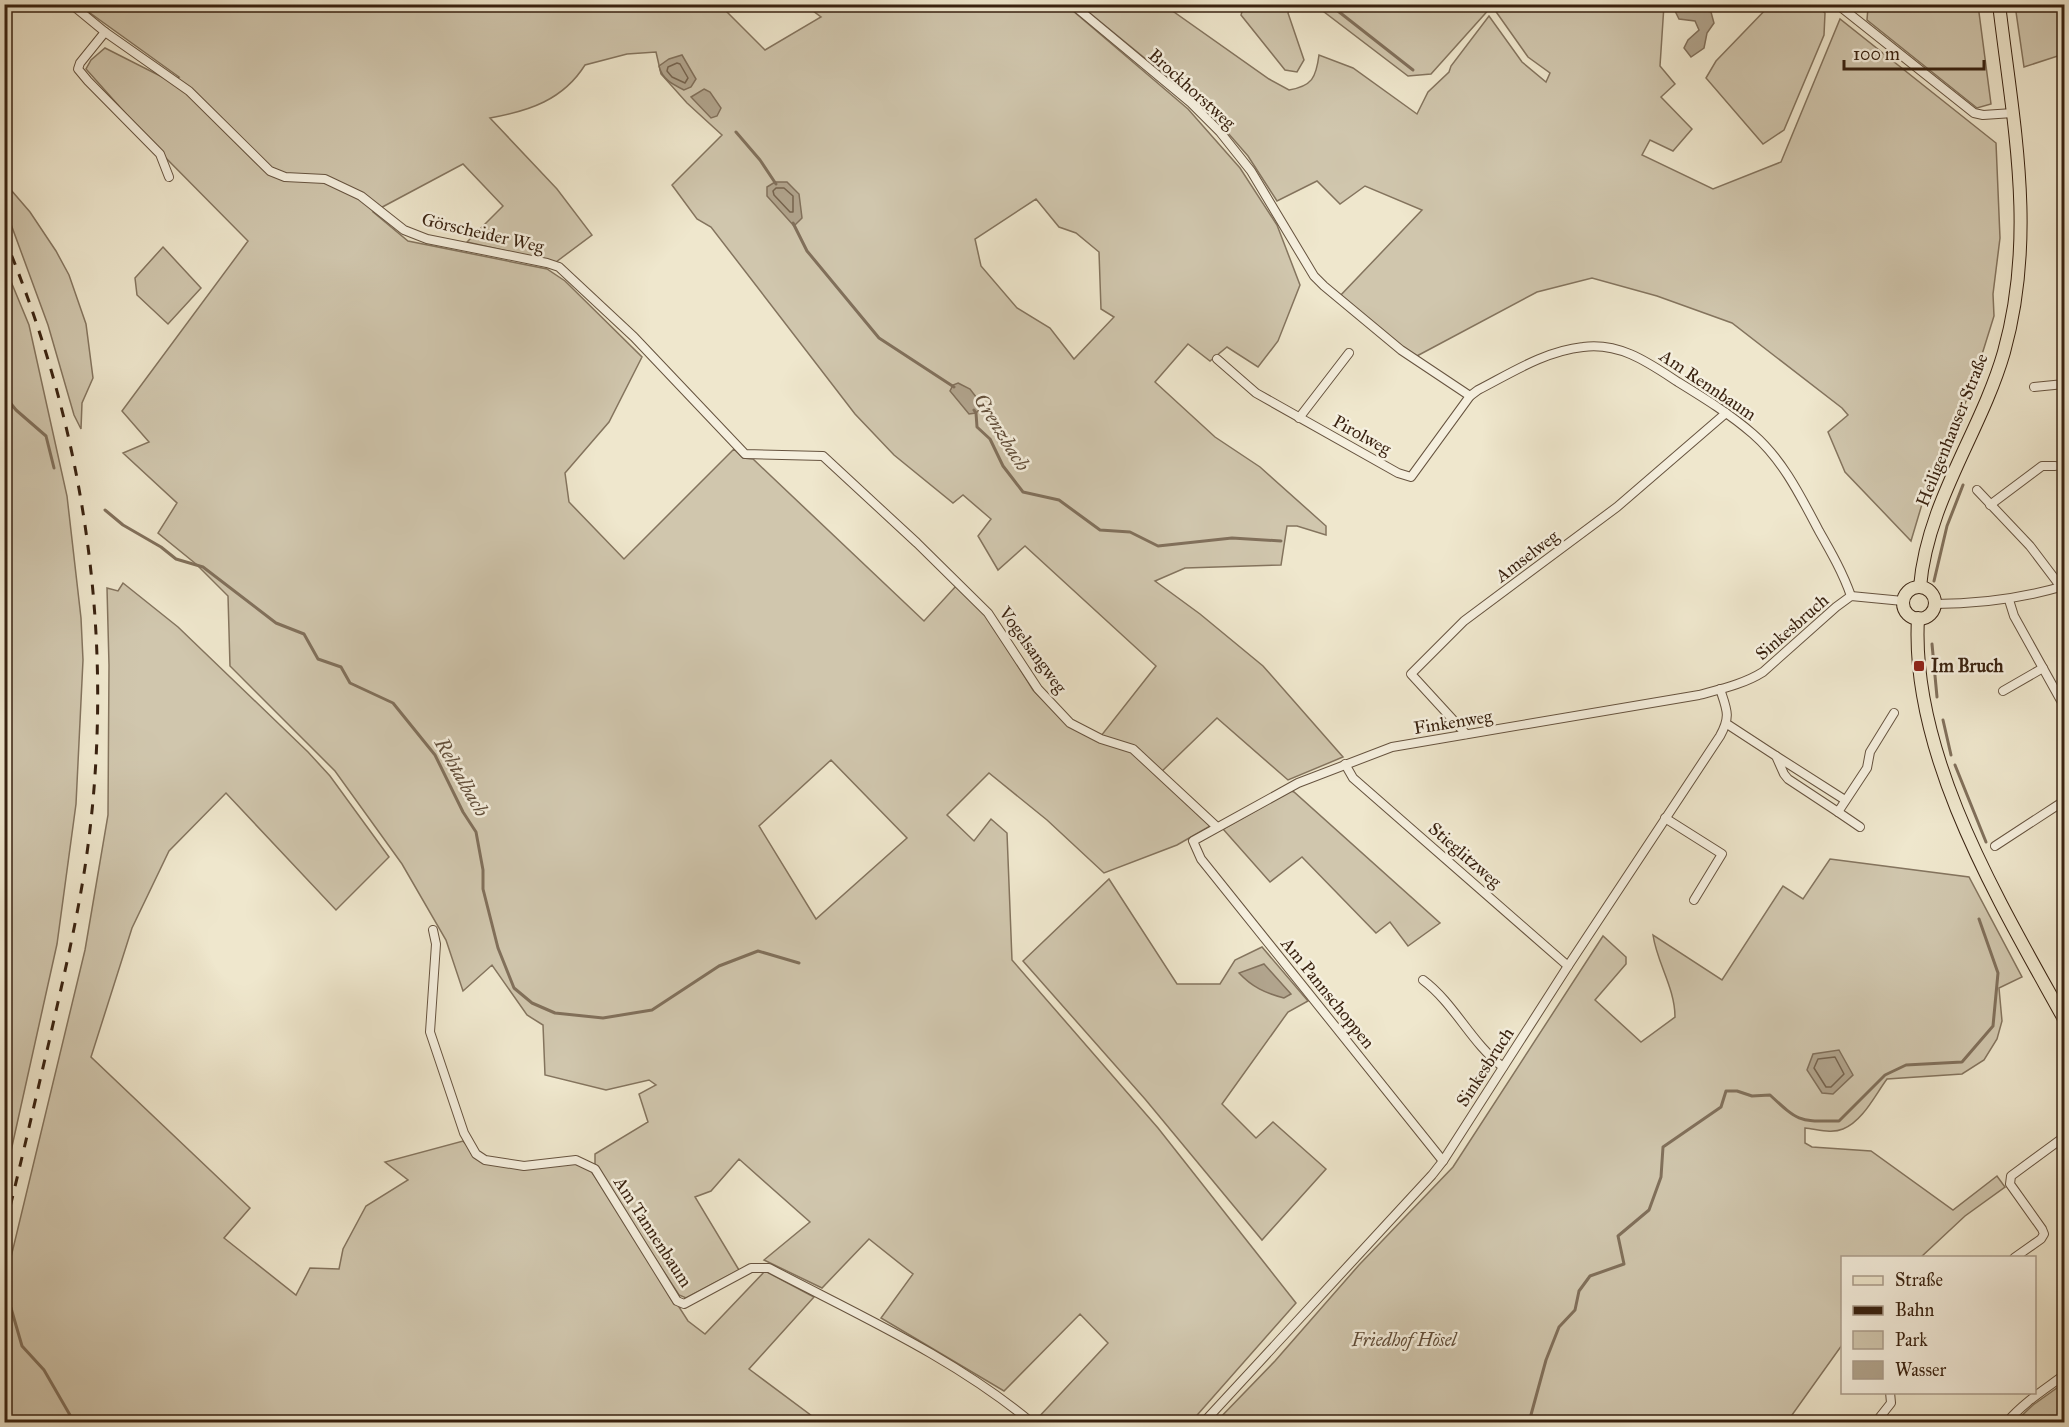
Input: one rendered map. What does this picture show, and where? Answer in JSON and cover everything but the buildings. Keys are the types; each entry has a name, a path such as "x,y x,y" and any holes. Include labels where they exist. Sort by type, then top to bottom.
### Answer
{"main road":[{"name":"Heiligenhauser Straße","path":"1920,587 1921,572 1940,506 1990,392 2004,351 2020,264 2022,214 2013,113 1999,4"},
{"path":"1920,587 1931,592 1935,604 1929,615 1918,618 1907,613 1903,601 1910,590 1920,587"},
{"path":"1918,618 1919,666 1926,712 1951,794 1978,856 2064,1020"}],"street":[{"name":"Görscheider Weg","path":"71,4 105,32 189,91 270,171 285,177 325,179 361,196 404,230 427,239 490,250 559,267 634,338 745,454 823,456 917,543"},
{"name":"Brockhorstweg","path":"1072,4 1191,103 1220,132 1251,171 1314,276 1337,298 1401,350 1470,396"},
{"path":"1837,4 1974,113 1983,115 2013,113"},
{"path":"105,32 80,63 78,69 160,154 169,177"},
{"name":"Am Rennbaum","path":"1411,477 1470,396 1552,353 1584,346 1615,348 1641,358 1726,413 1754,435 1776,459 1802,499 1845,578 1851,596"},
{"path":"1299,418 1349,353"},
{"name":"Pirolweg","path":"1217,359 1256,393 1398,473 1411,477"},
{"path":"2034,387 2064,384"},
{"name":"Amselweg","path":"1466,734 1412,674 1464,621 1617,507 1726,413"},
{"path":"1990,505 2042,466 2055,466"},
{"path":"1935,604 1973,604 2009,600 2063,586 2030,546 1977,490"},
{"name":"Vogelsangweg","path":"917,543 988,613 1038,688 1070,723 1101,739 1133,749 1217,827"},
{"name":"Sinkesbruch","path":"1736,684 1763,672 1851,596 1903,601"},
{"path":"2009,600 2014,616 2064,706"},
{"path":"2002,691 2043,668"},
{"name":"Finkenweg","path":"1193,842 1298,783 1392,747 1700,695 1736,684"},
{"path":"1720,689 1728,713 1727,724 1845,800"},
{"path":"1838,812 1867,768 1870,752 1894,713"},
{"name":"Sinkesbruch","path":"1204,1422 1443,1161 1727,724"},
{"path":"1776,756 1788,778 1860,827"},
{"name":"Stieglitzweg","path":"1344,764 1353,778 1568,966"},
{"path":"1995,846 2064,801"},
{"path":"1665,818 1722,854 1694,900"},
{"name":"Am Pannschoppen","path":"1193,842 1200,859 1443,1161"},
{"name":"Am Tannenbaum","path":"433,930 436,944 430,1032 464,1133 476,1154 485,1160 524,1166 576,1160 594,1169 677,1301 684,1304 751,1268 769,1268 922,1348 1000,1397 1031,1422"},
{"path":"1423,980 1434,989 1487,1055 1503,1067"},
{"path":"2016,1256 2041,1239 2044,1234 2010,1184 2011,1176 2064,1137"},
{"path":"2007,1422 2034,1396 2064,1375"},
{"path":"1876,1422 1891,1403 1890,1394"}],"green space":[{"path":"133,4 720,5 765,50 821,17 805,5 1066,5 1188,109 1240,168 1277,225 1300,285 1278,341 1258,367 1227,347 1210,361 1188,344 1155,382 1215,437 1260,467 1326,526 1326,535 1297,526 1287,526 1281,565 1185,568 1155,581 1200,614 1263,666 1343,757 1288,780 1217,718 1157,776 1212,825 1177,845 1104,873 1047,820 989,773 947,815 974,841 991,819 1007,833 1012,960 1158,1128 1296,1303 1191,1422 1099,1422 1093,1418 1089,1422 1038,1422 1036,1420 1108,1343 1080,1314 1004,1391 881,1318 913,1274 869,1239 822,1288 764,1260 810,1222 739,1159 711,1191 695,1197 739,1270 686,1298 679,1295 595,1165 595,1154 648,1122 639,1094 656,1085 649,1080 606,1090 545,1075 543,1025 527,1015 492,965 463,991 446,940 402,864 335,771 230,666 228,596 196,564 158,533 177,503 123,453 149,442 122,411 248,241 159,151 86,69 91,60 105,48 170,81 179,77 79,5 127,5 131,8","holes":["656,52 661,74 687,103 722,135 672,185 697,219 711,227 855,414 894,455 953,503 963,495 991,519 978,536 998,570 1025,546 1156,666 1101,736 1068,726 1033,690 986,614 956,586 924,621 753,459 743,458 734,449 624,559 569,502 565,473 609,422 642,357 565,281 547,269 408,241 373,212 463,164 503,206 467,242 556,262 592,235 557,189 490,118 518,112 544,102 566,87 585,65 627,54","1036,199 1059,227 1076,233 1099,252 1101,309 1114,317 1074,359 1050,328 1017,308 981,266 975,239","831,760 907,838 816,919 759,826"]},
{"path":"1080,5 1164,5 1269,79 1289,90 1303,86 1312,80 1319,55 1353,68 1417,114 1428,92 1449,72 1451,66 1489,16 1522,62 1546,82 1550,73 1528,57 1492,6 1431,74 1408,76 1315,5 1664,5 1660,66 1675,84 1661,97 1692,129 1673,151 1650,140 1642,155 1713,189 1781,162 1840,19 1996,143 2000,238 1993,294 1994,316 1970,393 1931,474 1911,541 1845,472 1828,432 1848,415 1732,323 1657,296 1592,278 1537,292 1415,357 1339,297 1422,210 1365,186 1340,204 1317,181 1277,201 1248,156 1208,110"},
{"path":"1244,5 1292,5 1288,13 1304,60 1297,72 1285,70 1241,15"},
{"path":"1770,5 1816,5 1825,13 1824,35 1784,130 1763,144 1706,78 1716,61"},
{"path":"1866,5 1978,5 1991,104 1977,108 1867,20 1868,7"},
{"path":"2015,5 2064,5 2064,54 2024,67"},
{"path":"5,183 30,212 56,251 69,275 86,324 93,378 82,403 81,429 74,415 48,325 5,208"},
{"path":"163,247 201,288 168,324 137,295 135,278"},
{"path":"5,267 29,325 67,496 81,618 83,660 76,804 57,944 5,1178"},
{"path":"123,583 178,627 308,752 330,776 389,857 336,910 226,793 169,851 132,928 91,1057 250,1208 224,1238 296,1295 310,1268 339,1269 343,1249 366,1206 408,1180 385,1162 463,1141 479,1159 525,1168 576,1162 591,1171 688,1321 705,1334 765,1271 814,1297 749,1369 820,1422 5,1422 5,1282 85,950 108,815 107,588 118,591"},
{"path":"1291,791 1440,923 1408,946 1390,922 1376,933 1302,857 1270,882 1223,829"},
{"name":"Friedhof Hösel","path":"1830,859 1969,877 2022,977 1999,988 2002,1021 1997,1039 1984,1060 1962,1074 1887,1079 1863,1114 1850,1125 1834,1131 1805,1128 1805,1143 1812,1147 1871,1151 1953,1210 1997,1176 2005,1187 1965,1216 1922,1256 1841,1256 1841,1346 1787,1422 1216,1422 1275,1361 1359,1265 1453,1167 1603,936 1626,957 1626,964 1595,1000 1641,1042 1675,1017 1672,996 1653,935 1722,980 1783,886 1803,899"},
{"path":"1109,879 1177,984 1220,984 1235,960 1262,947 1308,1001 1288,1012 1222,1104 1256,1138 1273,1122 1326,1169 1262,1240 1145,1099 1023,961"},
{"path":"2064,1383 2064,1422 2015,1422 2033,1405"}],"water":[{"path":"1686,5 1711,12 1714,23 1707,33 1704,48 1691,57 1684,48 1688,40 1699,30 1695,21 1679,19 1673,7"},
{"path":"682,55 696,79 691,87 684,90 665,78 659,66 669,59"},
{"path":"704,89 710,92 721,108 717,116 711,118 691,97"},
{"path":"775,182 787,182 799,194 802,218 794,226 767,196 767,187"},
{"path":"958,383 970,389 983,406 976,413 969,414 950,391 953,385"},
{"path":"1264,964 1291,994 1284,998 1265,992 1239,973"},
{"path":"1839,1050 1853,1075 1833,1094 1822,1093 1807,1070 1813,1054"}],"waterway":[{"path":"1329,4 1413,70"},
{"name":"Grenzbach","path":"736,132 760,160 776,184"},
{"name":"Grenzbach","path":"793,223 807,251 879,338 954,387"},
{"name":"Rehtalbach","path":"4,395 16,410 46,436 54,468"},
{"name":"Grenzbach","path":"974,410 977,427 990,439 1003,466 1023,492 1059,500 1100,530 1130,532 1158,546 1232,538 1281,541"},
{"path":"1934,581 1947,526 1963,485"},
{"name":"Rehtalbach","path":"105,510 123,525 161,547 176,559 203,567 276,623 304,634 318,659 341,667 350,683 393,703 435,755 463,812 476,832 483,870 483,889 498,948 514,988 532,1003 555,1013 603,1018 652,1010 719,966 758,951 799,963"},
{"path":"1932,644 1937,697"},
{"path":"1943,720 1951,755"},
{"path":"1955,765 1986,842"},
{"path":"1529,1422 1546,1360 1559,1327 1575,1310 1579,1291 1590,1276 1624,1264 1618,1236 1649,1210 1661,1177 1663,1147 1721,1107 1726,1091 1737,1091 1752,1096 1770,1095 1794,1116 1816,1121 1839,1121 1885,1075 1906,1065 1962,1062 1993,1026 1998,973 1979,919"},
{"path":"4,1300 11,1308 22,1346 44,1370 74,1422"}],"railway":[{"path":"4,237 33,313 57,390 75,468 88,547 96,626 98,706 94,787 85,867 49,1042 4,1231"}],"place":[{"name":"Im Bruch","path":"1919,666"}]}
